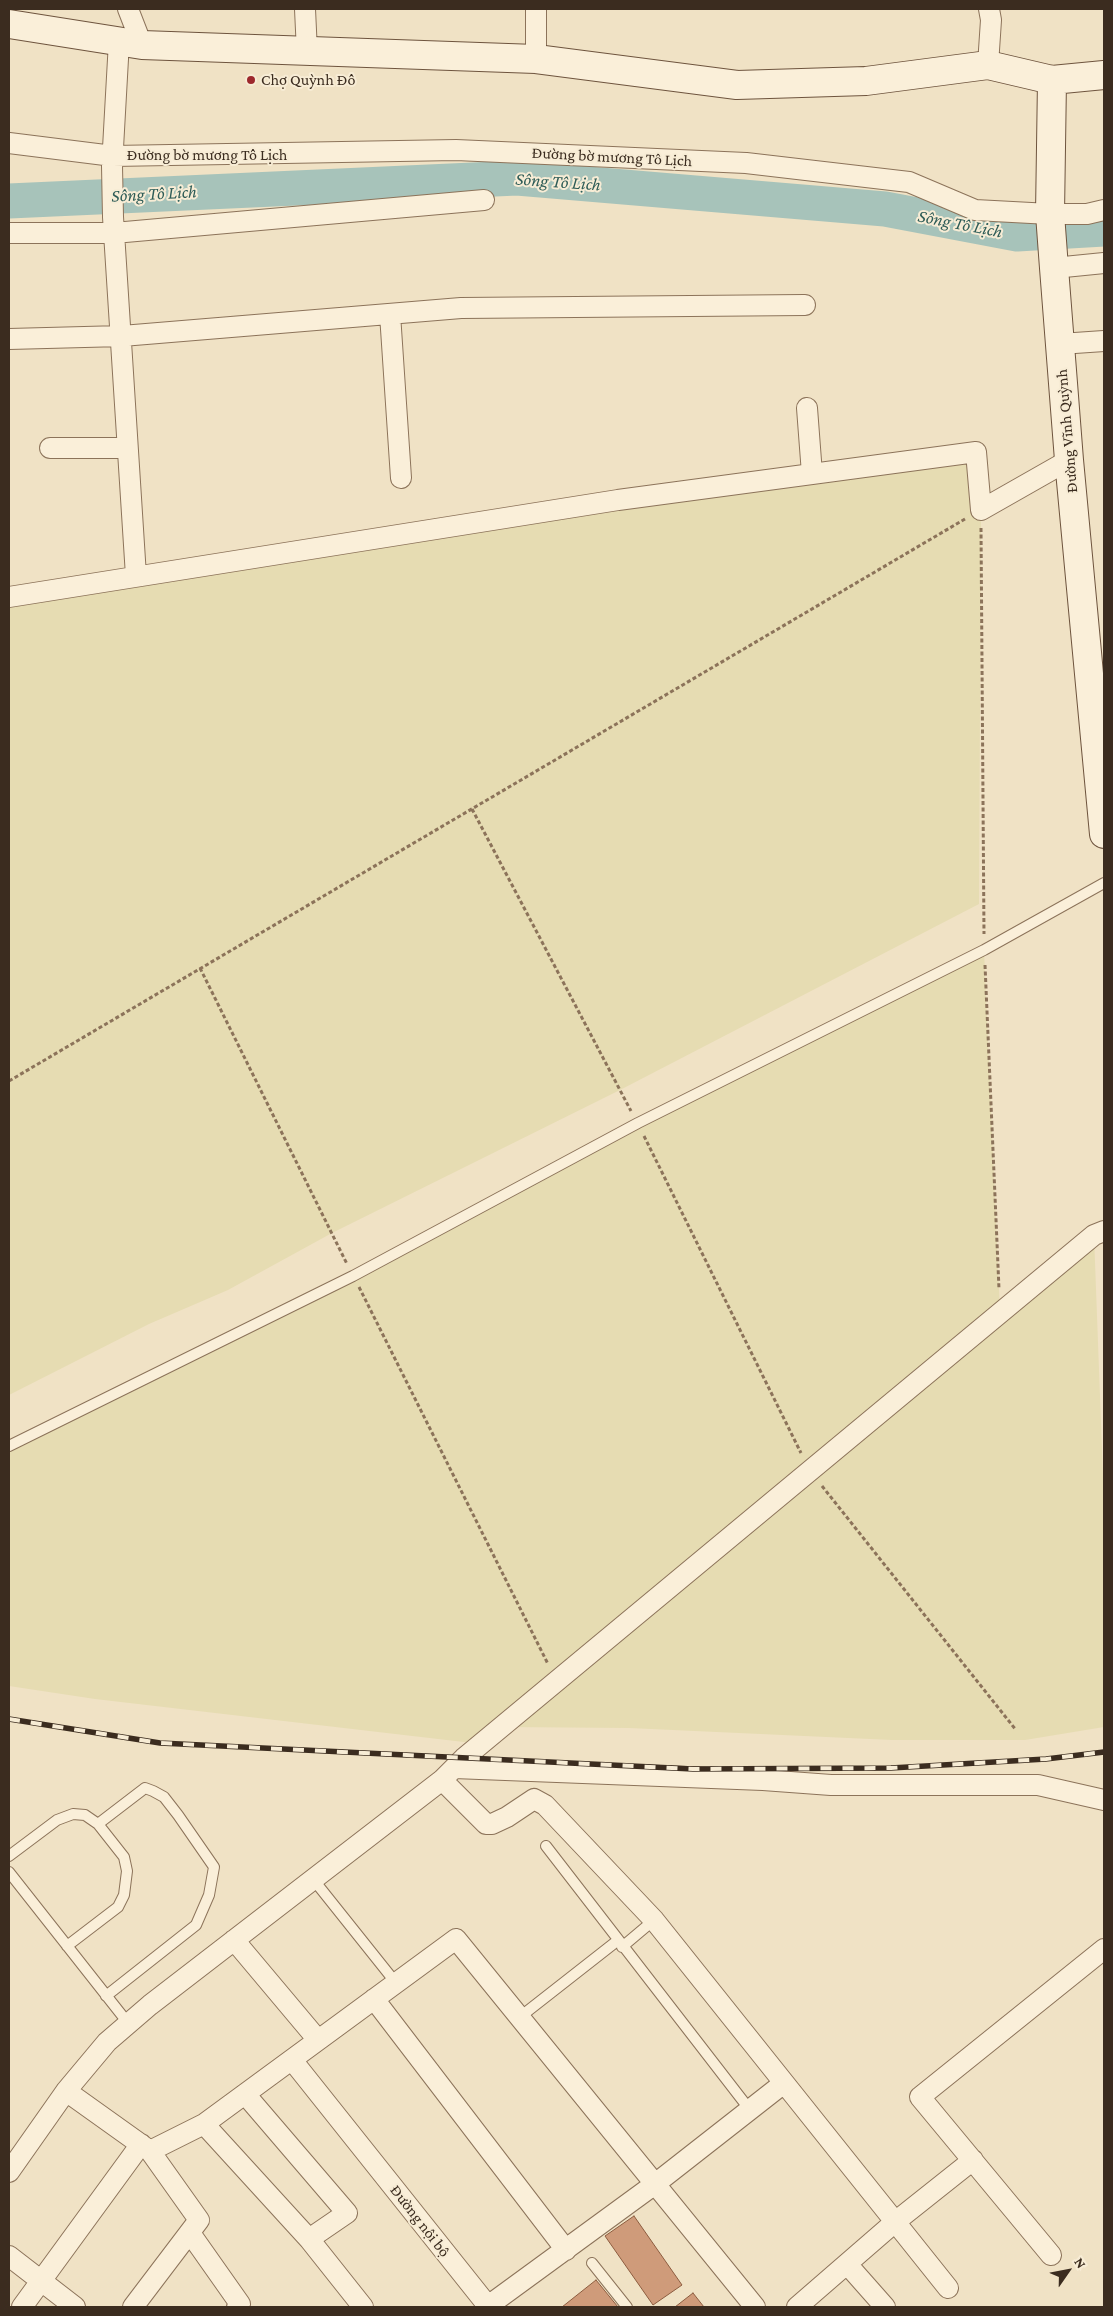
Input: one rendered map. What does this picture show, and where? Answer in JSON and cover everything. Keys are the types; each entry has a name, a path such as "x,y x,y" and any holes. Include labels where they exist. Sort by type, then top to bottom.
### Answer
{"street":[{"path":"128,9 131,43 112,161 114,225 136,576"},
{"path":"305,9 307,52"},
{"path":"536,9 536,59"},
{"path":"988,65 991,20 989,9"},
{"path":"9,24 131,43 307,52 536,59 737,84 866,81 988,65 1052,80 1104,75"},
{"name":"Đường Vĩnh Quỳnh","path":"1052,80 1051,219 1054,263 1068,460 1104,834"},
{"name":"Đường bờ mương Tô Lịch","path":"9,143 112,161 456,150 746,163 909,182 975,210 1051,219 1104,210"},
{"path":"9,233 484,200"},
{"path":"1054,263 1104,264"},
{"path":"9,339 122,336 461,308 805,305"},
{"path":"390,314 401,478"},
{"path":"1060,344 1104,341"},
{"path":"807,408 812,474"},
{"path":"50,448 127,448"},
{"path":"9,597 618,500 976,452 980,510 1068,460"},
{"path":"9,2172 66,2091 107,2042 234,1940 448,1774 1094,1234 1104,1231"},
{"path":"448,1774 763,1780 831,1785 1030,1785 1063,1790 1104,1800"},
{"path":"448,1774 486,1824 492,1824 507,1817 534,1799 540,1801 654,1920 948,2288"},
{"path":"22,2307 145,2148 204,2124 456,1939 755,2307"},
{"path":"234,1940 318,2040"},
{"path":"1051,2255 920,2097 1104,1949"},
{"path":"374,1999 566,2250"},
{"name":"Đường nội bộ","path":"292,2060 488,2306 655,2184 784,2083"},
{"path":"66,2091 145,2148 199,2220 133,2307"},
{"path":"245,2094 347,2213 309,2240"},
{"path":"204,2124 309,2240 363,2307"},
{"path":"808,2304 847,2264 895,2222 973,2160"},
{"path":"190,2233 238,2305"},
{"path":"9,2256 75,2307"},
{"path":"847,2264 885,2307"}],"lane":[{"path":"9,1446 353,1276 638,1124 984,950 1104,882"},
{"path":"98,1824 145,1788 164,1797 214,1867 209,1895 196,1925 106,1996"},
{"path":"9,1856 57,1820 73,1814 86,1815 98,1824 124,1857 127,1870 124,1895 118,1907 67,1946"},
{"path":"546,1846 619,1944 750,2110"},
{"path":"9,1872 128,2024"},
{"path":"313,1879 396,1983"},
{"path":"520,2018 654,1920"},
{"path":"592,2263 627,2307"}],"path":[{"path":"9,1081 980,510 984,950 1000,1314"},
{"path":"200,968 557,1682"},
{"path":"810,1471 1016,1730"}],"shaded area":[{"path":"976,452 981,510 979,904 620,1090 332,1233 228,1290 149,1324 9,1395 9,598"},
{"path":"984,950 1000,1312 1094,1235 1104,1504 1104,1727 1025,1740 892,1740 629,1728 502,1727 481,1744 95,1699 9,1686 9,1446 353,1276 638,1123"}],"building":[{"path":"634,2216 682,2285 653,2305 605,2236"},
{"path":"596,2280 618,2307 562,2307"},
{"path":"693,2293 704,2307 675,2307"}],"waterway":[{"name":"Sông Tô Lịch","path":"9,201 517,178 885,209 1017,234 1104,229"}],"railway":[{"path":"9,1719 160,1743 693,1769 891,1768 1046,1759 1104,1752"}],"place":[{"name":"Chợ Quỳnh Đô","path":"251,80"}]}
